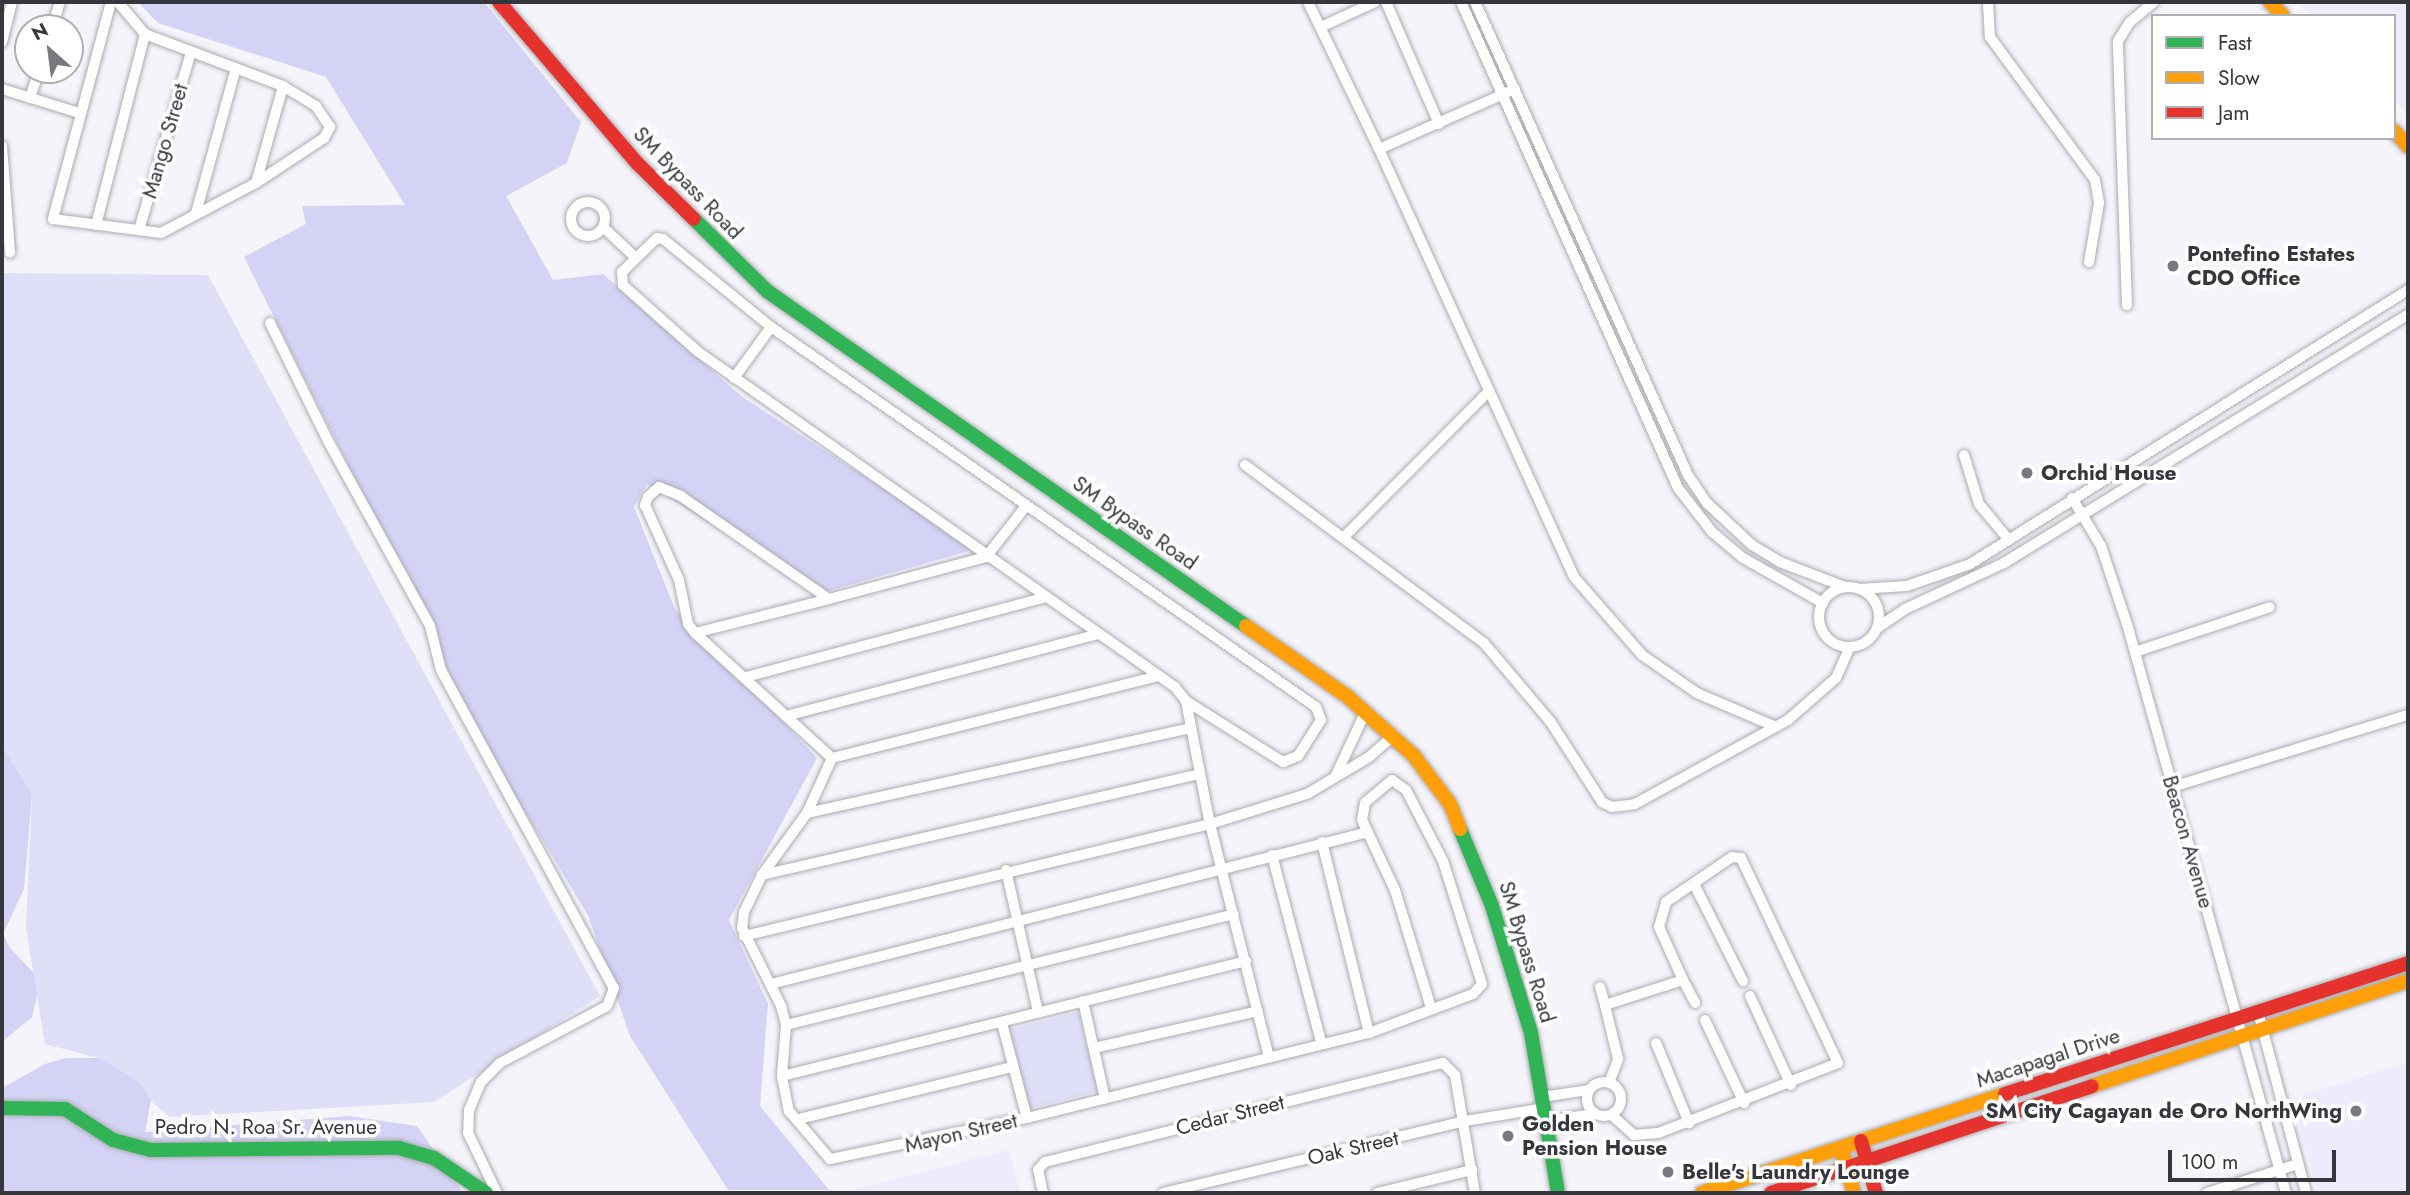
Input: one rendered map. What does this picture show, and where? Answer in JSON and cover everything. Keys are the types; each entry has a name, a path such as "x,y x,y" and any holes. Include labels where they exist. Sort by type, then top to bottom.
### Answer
{"main road":[{"name":"SM Bypass Road","path":"499,2 638,164 767,291 1366,711 1394,735 1430,774 1465,834 1523,1005 1558,1193"},
{"path":"2396,133 2408,146"},
{"name":"Macapagal Drive","path":"1702,1193 2408,963"},
{"name":"Macapagal Drive","path":"1771,1193 2408,981"},
{"name":"Pedro N. Roa Sr. Avenue","path":"2,1108 65,1110 113,1140 151,1150 399,1148 434,1158 486,1193"},
{"path":"1861,1141 1876,1193"},
{"path":"1841,1147 1854,1193"}],"street":[{"path":"2,42 12,2"},
{"path":"111,2 52,212 58,222 162,233 256,183 324,138 330,127 316,106 283,86 145,34 118,2"},
{"path":"1308,2 1322,26 1379,149 1487,393 1574,577 1614,628 1642,655 1697,693 1774,726"},
{"path":"1322,26 1375,2"},
{"path":"1386,2 1438,124"},
{"path":"1461,2 1678,488 1712,532 1743,558 1823,603"},
{"path":"1475,2 1688,475 1707,503 1752,545 1780,562 1845,587 1859,589 1915,583 1970,564 2408,290"},
{"path":"1988,2 1990,37 2095,180 2099,203 2089,262"},
{"path":"2127,305 2118,41 2130,22 2154,2"},
{"path":"96,225 145,34"},
{"name":"Mango Street","path":"139,230 191,52"},
{"path":"196,213 236,68"},
{"path":"30,98 34,84"},
{"path":"256,183 283,86"},
{"path":"2,89 79,113"},
{"path":"1379,149 1515,89"},
{"path":"2,146 10,253"},
{"path":"603,227 636,258"},
{"path":"660,237 771,327 1316,707 1321,720 1298,756 1283,762 1186,701 1159,676 734,378 623,285 622,272 636,258 660,237"},
{"path":"1845,587 1823,603 1819,616 1825,636 1850,647 1863,644 1877,628 1905,609 2004,563 2408,314 2396,297"},
{"path":"270,323 430,626 441,670 614,988 607,1006 500,1063 481,1082 469,1110 468,1133 497,1193"},
{"path":"734,378 771,327"},
{"path":"1345,536 1487,393"},
{"path":"1964,455 1979,504 2009,540"},
{"path":"1245,465 1345,536 1484,643 1550,721 1602,802 1612,807 1636,804 1774,726 1825,690 1844,666 1850,647"},
{"path":"829,599 716,518 659,487 645,505 679,580 688,624 832,758"},
{"name":"Beacon Avenue","path":"2073,498 2107,561 2135,652 2240,1018 2286,1193"},
{"path":"695,633 986,556 1026,506"},
{"path":"1859,589 1878,608 1877,628"},
{"path":"746,677 1046,597"},
{"path":"2135,652 2270,607"},
{"path":"786,716 1099,634"},
{"path":"832,758 1159,676"},
{"path":"1186,701 1189,728 1210,824 1269,1058"},
{"path":"1336,776 1366,711"},
{"path":"2172,787 2408,715"},
{"path":"807,813 1189,728"},
{"path":"832,758 807,813 762,875 744,912 744,936 1006,870 1210,824 1307,794 1394,735"},
{"path":"762,875 1199,774"},
{"name":"Mayon Street","path":"744,936 771,984 786,1025 782,1076 789,1111 799,1119 825,1154 836,1160 1105,1100 1321,1042 1369,1033 1473,994 1482,984 1443,861 1406,790 1392,780 1377,790 1362,812 1368,832"},
{"path":"771,984 1368,832 1395,890 1431,1008"},
{"path":"1322,842 1369,1033"},
{"path":"1272,855 1321,1042"},
{"path":"1544,1109 1612,1115 1634,1135 1689,1123 1791,1085 1838,1063 1800,976 1741,858 1732,857 1665,902 1660,919 1663,938 1695,1003"},
{"path":"1006,870 1038,1012"},
{"path":"1695,884 1743,981"},
{"path":"786,1025 1233,914"},
{"path":"782,1076 1246,961"},
{"path":"1605,1005 1683,980"},
{"path":"1600,987 1618,1059 1609,1083"},
{"path":"1750,996 1791,1085"},
{"path":"1083,1002 1105,1100"},
{"path":"1094,1048 1258,1011"},
{"path":"2258,1012 2306,1193"},
{"path":"1705,1020 1744,1103"},
{"path":"1002,1023 1027,1118"},
{"path":"1656,1043 1689,1123"},
{"name":"Cedar Street","path":"1043,1193 1038,1170 1045,1162 1437,1063 1449,1065 1465,1121"},
{"path":"799,1119 1012,1067"},
{"path":"1544,1109 1609,1083"},
{"path":"1609,1083 1621,1098 1612,1115"},
{"path":"1589,1090 1587,1103 1594,1114"},
{"name":"Oak Street","path":"1163,1193 1465,1121 1544,1109"},
{"path":"1465,1121 1475,1193"},
{"path":"2207,1193 2298,1164"},
{"path":"1377,1193 1472,1170"}],"shaded area":[{"path":"138,2 484,2 581,122 567,163 506,196 553,280 603,274 741,396 976,549 821,593 647,484 634,507 675,609 817,758 729,920 768,1004 760,1106 829,1190 728,1190 630,1036 588,915 463,710 434,636 244,257 306,224 302,206 405,205 326,77 158,23"},
{"path":"2298,2 2408,2 2408,114 2396,102 2396,14 2310,14"},
{"path":"2,273 208,275 600,996 434,1102 170,1117 99,1058 45,1044 26,928 32,794 2,762"},
{"path":"2,747 32,794 24,889 3,934 10,948 34,973 37,995 32,1017 2,1042"},
{"path":"1078,1012 1098,1091 1028,1109 1007,1030"},
{"path":"66,1058 99,1058 138,1081 151,1100 145,1132 349,1116 417,1126 463,1193 2,1193 2,1088 45,1064"},
{"path":"2408,1063 2408,1193 2318,1193 2292,1098"},
{"path":"1009,1150 1020,1193 841,1193"}],"traffic: fast":[{"path":"694,219 767,291 1246,626"},
{"path":"1460,829 1492,906 1531,1033 1558,1193"},
{"path":"2,1108 65,1109 113,1140 151,1150 399,1148 434,1158 486,1193"}],"traffic: slow":[{"path":"2270,2 2281,14"},
{"path":"2396,133 2408,146"},
{"path":"1246,626 1348,697 1414,756 1450,804 1460,829"},
{"path":"2092,1086 2408,981"},
{"path":"1702,1193 2005,1094"},
{"path":"1841,1148 1854,1193"}],"traffic: jam":[{"path":"499,2 638,164 694,219"},
{"path":"2005,1094 2408,963"},
{"path":"1771,1193 2092,1086"},
{"path":"1861,1141 1876,1193"}],"place":[{"name":"Pontefino Estates CDO Office","path":"2173,266"},
{"name":"Orchid House","path":"2027,473"},
{"name":"SM City Cagayan de Oro NorthWing","path":"2356,1111"},
{"name":"Golden Pension House","path":"1508,1136"},
{"name":"Belle's Laundry Lounge","path":"1668,1172"}]}
